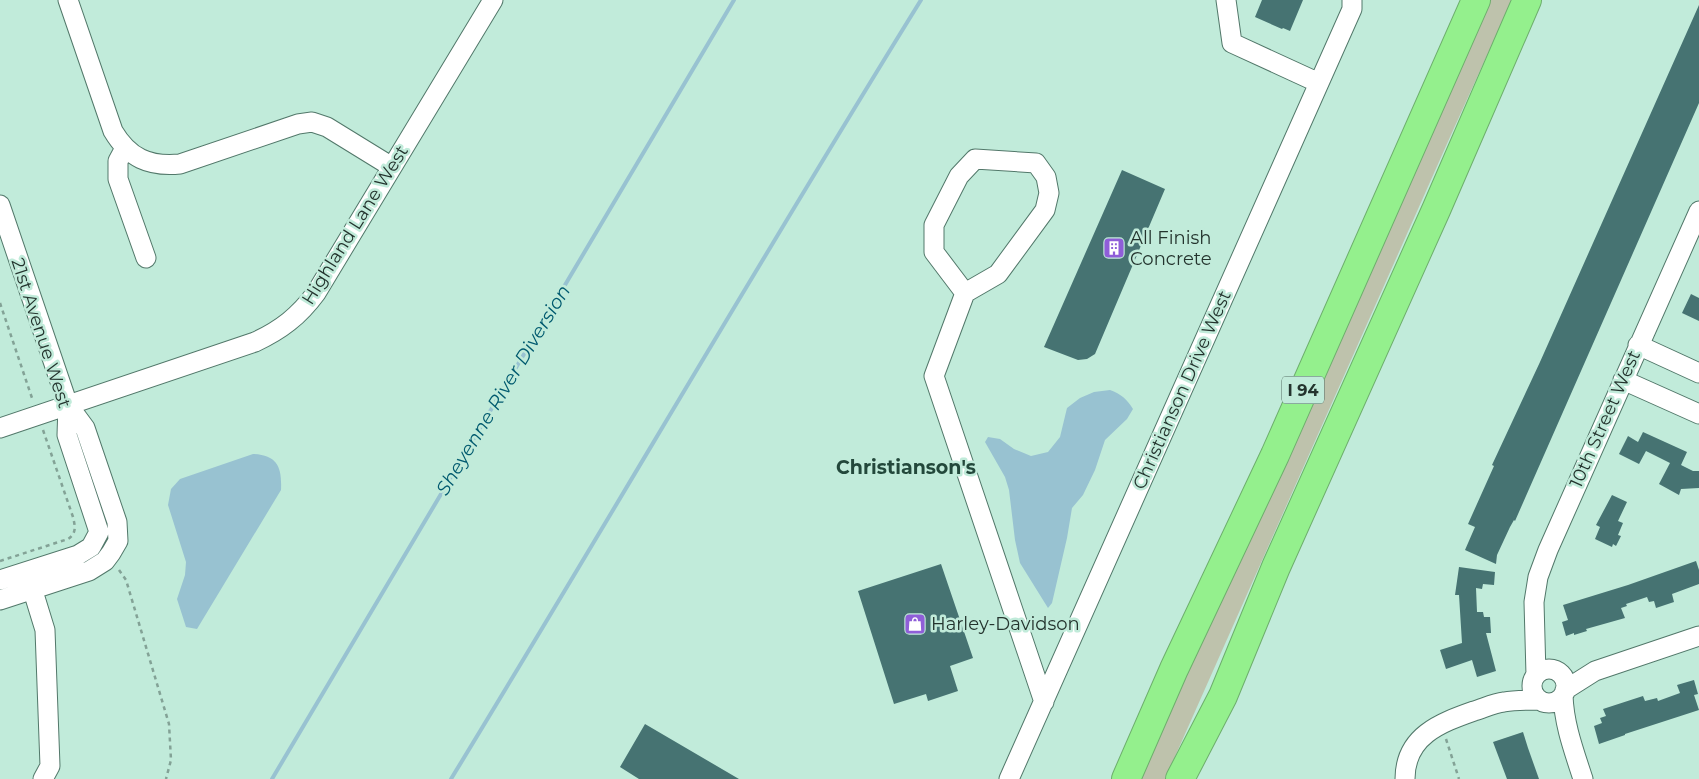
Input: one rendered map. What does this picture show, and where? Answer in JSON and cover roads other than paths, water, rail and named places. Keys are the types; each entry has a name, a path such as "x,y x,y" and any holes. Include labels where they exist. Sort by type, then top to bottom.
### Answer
{"highway":[{"name":"I 94","path":"1126,779 1174,669 1275,455 1476,0"},
{"name":"I 94","path":"1180,779 1223,696 1276,568 1436,210 1526,0"},
{"path":"1110,779 1174,669"},
{"path":"1196,779 1210,723"}],"street":[{"path":"68,0 113,131 125,148 148,162 160,165 180,164 298,124 312,122 327,127 392,167"},
{"name":"Highland Lane West","path":"68,405 255,342 273,334 304,309 493,0"},
{"path":"1226,0 1232,44 1319,83"},
{"name":"Christianson Drive West","path":"1008,779 1352,9 1352,0"},
{"path":"125,148 118,162 118,179 146,258"},
{"path":"965,293 934,252 934,225 959,176 975,159 1036,163 1046,177 1049,194 1045,210 998,274 965,293 934,376 1044,702"},
{"name":"21st Avenue West","path":"0,205 68,405 67,435 99,532 91,547 78,555 27,571"},
{"name":"10th Street West","path":"1544,674 1535,633 1534,602 1538,577 1548,550 1638,345 1699,211"},
{"path":"1638,345 1699,373"},
{"path":"1623,380 1699,414"},
{"path":"0,428 68,405 85,428 118,522 118,542 105,561 89,571 0,600"},
{"path":"0,580 27,571 46,630 50,766 42,779"},
{"path":"1406,779 1407,764 1414,746 1423,736 1445,722 1502,702 1544,674 1595,671 1699,636"},
{"path":"1502,702 1555,702 1564,692 1595,671"},
{"path":"1544,674 1564,679 1563,708 1568,735 1583,779"},
{"path":"1544,674 1533,691 1568,735"}],"water":[{"path":"1110,390 1123,397 1133,409 1127,419 1105,440 1095,470 1083,495 1072,508 1052,603 1048,608 1020,563 1015,540 1009,490 1005,477 985,442 988,437 1000,439 1014,449 1031,456 1048,452 1060,437 1067,408 1080,398 1094,392"},
{"path":"253,454 268,457 277,464 281,475 281,490 197,629 186,627 177,599 185,575 186,562 168,505 171,489 180,479"}],"waterway":[{"name":"Sheyenne River Diversion","path":"272,779 734,0"},
{"path":"451,779 802,194 921,0"}],"place":[{"name":"All Finish Concrete","path":"1114,248"},
{"name":"Harley-Davidson","path":"915,624"}],"district":[{"name":"Christianson's","path":"906,467"}]}
